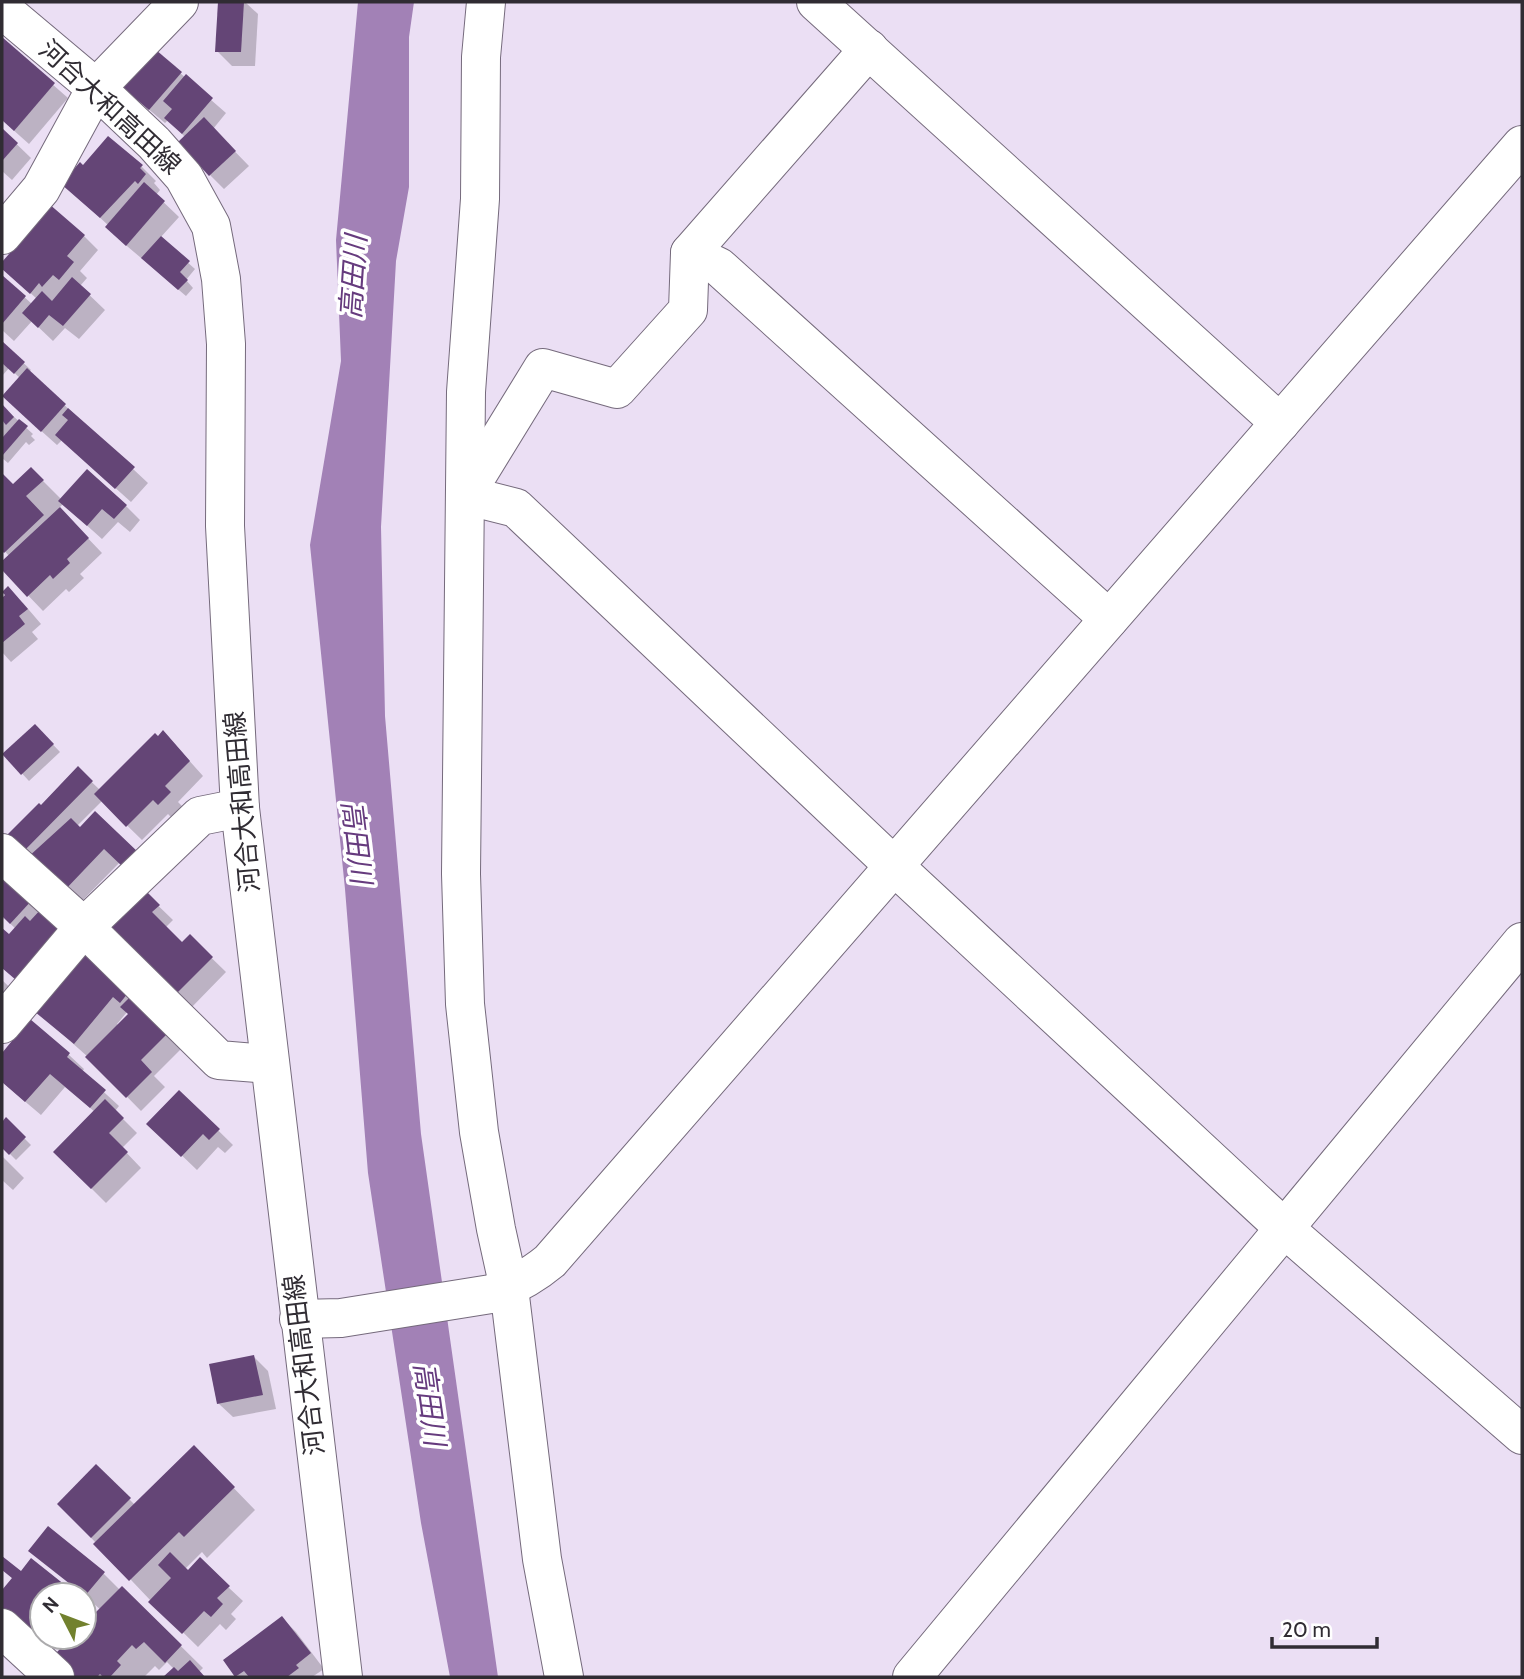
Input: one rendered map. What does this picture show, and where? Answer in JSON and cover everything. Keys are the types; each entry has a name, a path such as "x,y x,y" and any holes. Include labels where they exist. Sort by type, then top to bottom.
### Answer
{"street":[{"path":"2,235 41,190 96,88 179,2"},
{"path":"486,2 481,57 480,199 466,392 461,874 465,1004 479,1132 496,1229 500,1291 542,1559 564,1677"},
{"path":"816,2 1280,423"},
{"name":"河合大和高田線","path":"2,9 96,88 154,143 184,177 211,226 221,279 226,344 225,526 240,808 343,1677"},
{"path":"465,495 543,368 617,389 688,310 690,253 869,49"},
{"path":"299,1319 341,1318 500,1291 532,1276 550,1261 1522,145"},
{"path":"690,253 719,267 1109,619"},
{"path":"465,495 516,508 893,865 1285,1229 1522,1435"},
{"path":"2,1024 85,927 201,816 240,808"},
{"path":"2,853 85,927 219,1060 269,1064"},
{"path":"932,1671 1285,1229 1522,942"},
{"path":"2,1628 55,1677"}],"water":[{"name":"高田川","path":"358,2 414,2 409,37 409,187 396,261 381,527 385,716 421,1134 498,1677 450,1677 421,1523 368,1173 345,889 310,545 341,361 336,240"}],"building":[{"path":"218,2 244,2 241,52 215,52"},
{"path":"2,37 55,83 14,131 2,120"},
{"path":"156,50 182,72 149,110 123,88"},
{"path":"186,74 213,98 182,134 164,118 172,109 163,101"},
{"path":"204,117 236,151 209,176 178,142"},
{"path":"2,128 18,143 2,161"},
{"path":"108,136 143,165 140,168 146,174 138,184 135,181 100,218 61,184 80,162 83,165"},
{"path":"144,182 165,201 126,246 105,227"},
{"path":"48,203 85,235 67,256 74,262 59,280 53,275 42,287 39,283 30,294 2,269 2,262 29,231"},
{"path":"161,236 190,261 180,272 188,280 178,290 141,258"},
{"path":"2,275 26,296 2,324"},
{"path":"72,277 91,294 63,326 49,315 38,328 22,313 42,291 52,301"},
{"path":"2,341 25,362 14,374 2,363"},
{"path":"27,368 66,404 41,432 2,396"},
{"path":"2,404 14,417 6,425 2,420"},
{"path":"68,408 135,467 115,489 55,435 68,420 62,415"},
{"path":"19,419 28,426 2,456 2,438"},
{"path":"31,467 44,480 26,496 44,515 4,553 2,473 13,484"},
{"path":"87,469 127,505 114,519 102,509 87,526 58,501"},
{"path":"60,507 89,538 67,559 70,563 53,579 50,575 27,597 2,570 2,561"},
{"path":"8,586 28,609 19,616 25,624 2,643 2,598 5,595 2,592"},
{"path":"35,724 54,744 21,775 2,754"},
{"path":"163,730 190,761 165,786 171,792 158,805 153,800 126,827 94,794 155,733 158,736"},
{"path":"78,766 93,781 21,854 4,838 39,803 41,805"},
{"path":"95,811 139,853 124,868 104,849 63,892 27,858 71,818 80,827"},
{"path":"2,872 33,899 10,924 2,916"},
{"path":"143,888 160,905 152,912 182,942 190,934 213,957 174,996 104,928"},
{"path":"42,908 63,926 16,980 2,968 2,928 9,934 25,916 30,921"},
{"path":"87,950 132,988 120,1003 113,997 74,1044 29,1007"},
{"path":"136,991 173,1028 141,1060 152,1072 126,1098 85,1057 128,1014 120,1007"},
{"path":"30,1019 70,1053 67,1057 106,1090 90,1108 50,1074 25,1102 2,1082 2,1053"},
{"path":"179,1090 220,1129 209,1140 203,1134 181,1157 146,1124"},
{"path":"105,1099 124,1118 109,1133 128,1152 91,1189 53,1152"},
{"path":"6,1117 26,1137 9,1155 2,1148 2,1122"},
{"path":"254,1355 263,1395 217,1404 209,1364"},
{"path":"194,1445 235,1487 184,1537 179,1532 129,1581 93,1544"},
{"path":"96,1464 131,1498 91,1538 57,1504"},
{"path":"48,1526 105,1572 97,1581 66,1581 28,1551"},
{"path":"170,1552 188,1570 200,1557 230,1586 217,1598 223,1604 211,1617 204,1611 182,1634 148,1602 171,1578 158,1565"},
{"path":"2,1556 21,1571 31,1558 60,1581 28,1581 28,1632 2,1610 2,1590 12,1578 2,1570"},
{"path":"122,1586 182,1645 165,1663 144,1642 136,1649 132,1645 117,1661 121,1665 110,1677 100,1674 97,1677 74,1677 53,1656 58,1651 98,1651 98,1610"},
{"path":"282,1616 311,1653 296,1665 299,1668 287,1677 249,1677 244,1671 235,1677 223,1660"},
{"path":"190,1660 205,1677 163,1677 174,1667 178,1671"}]}
